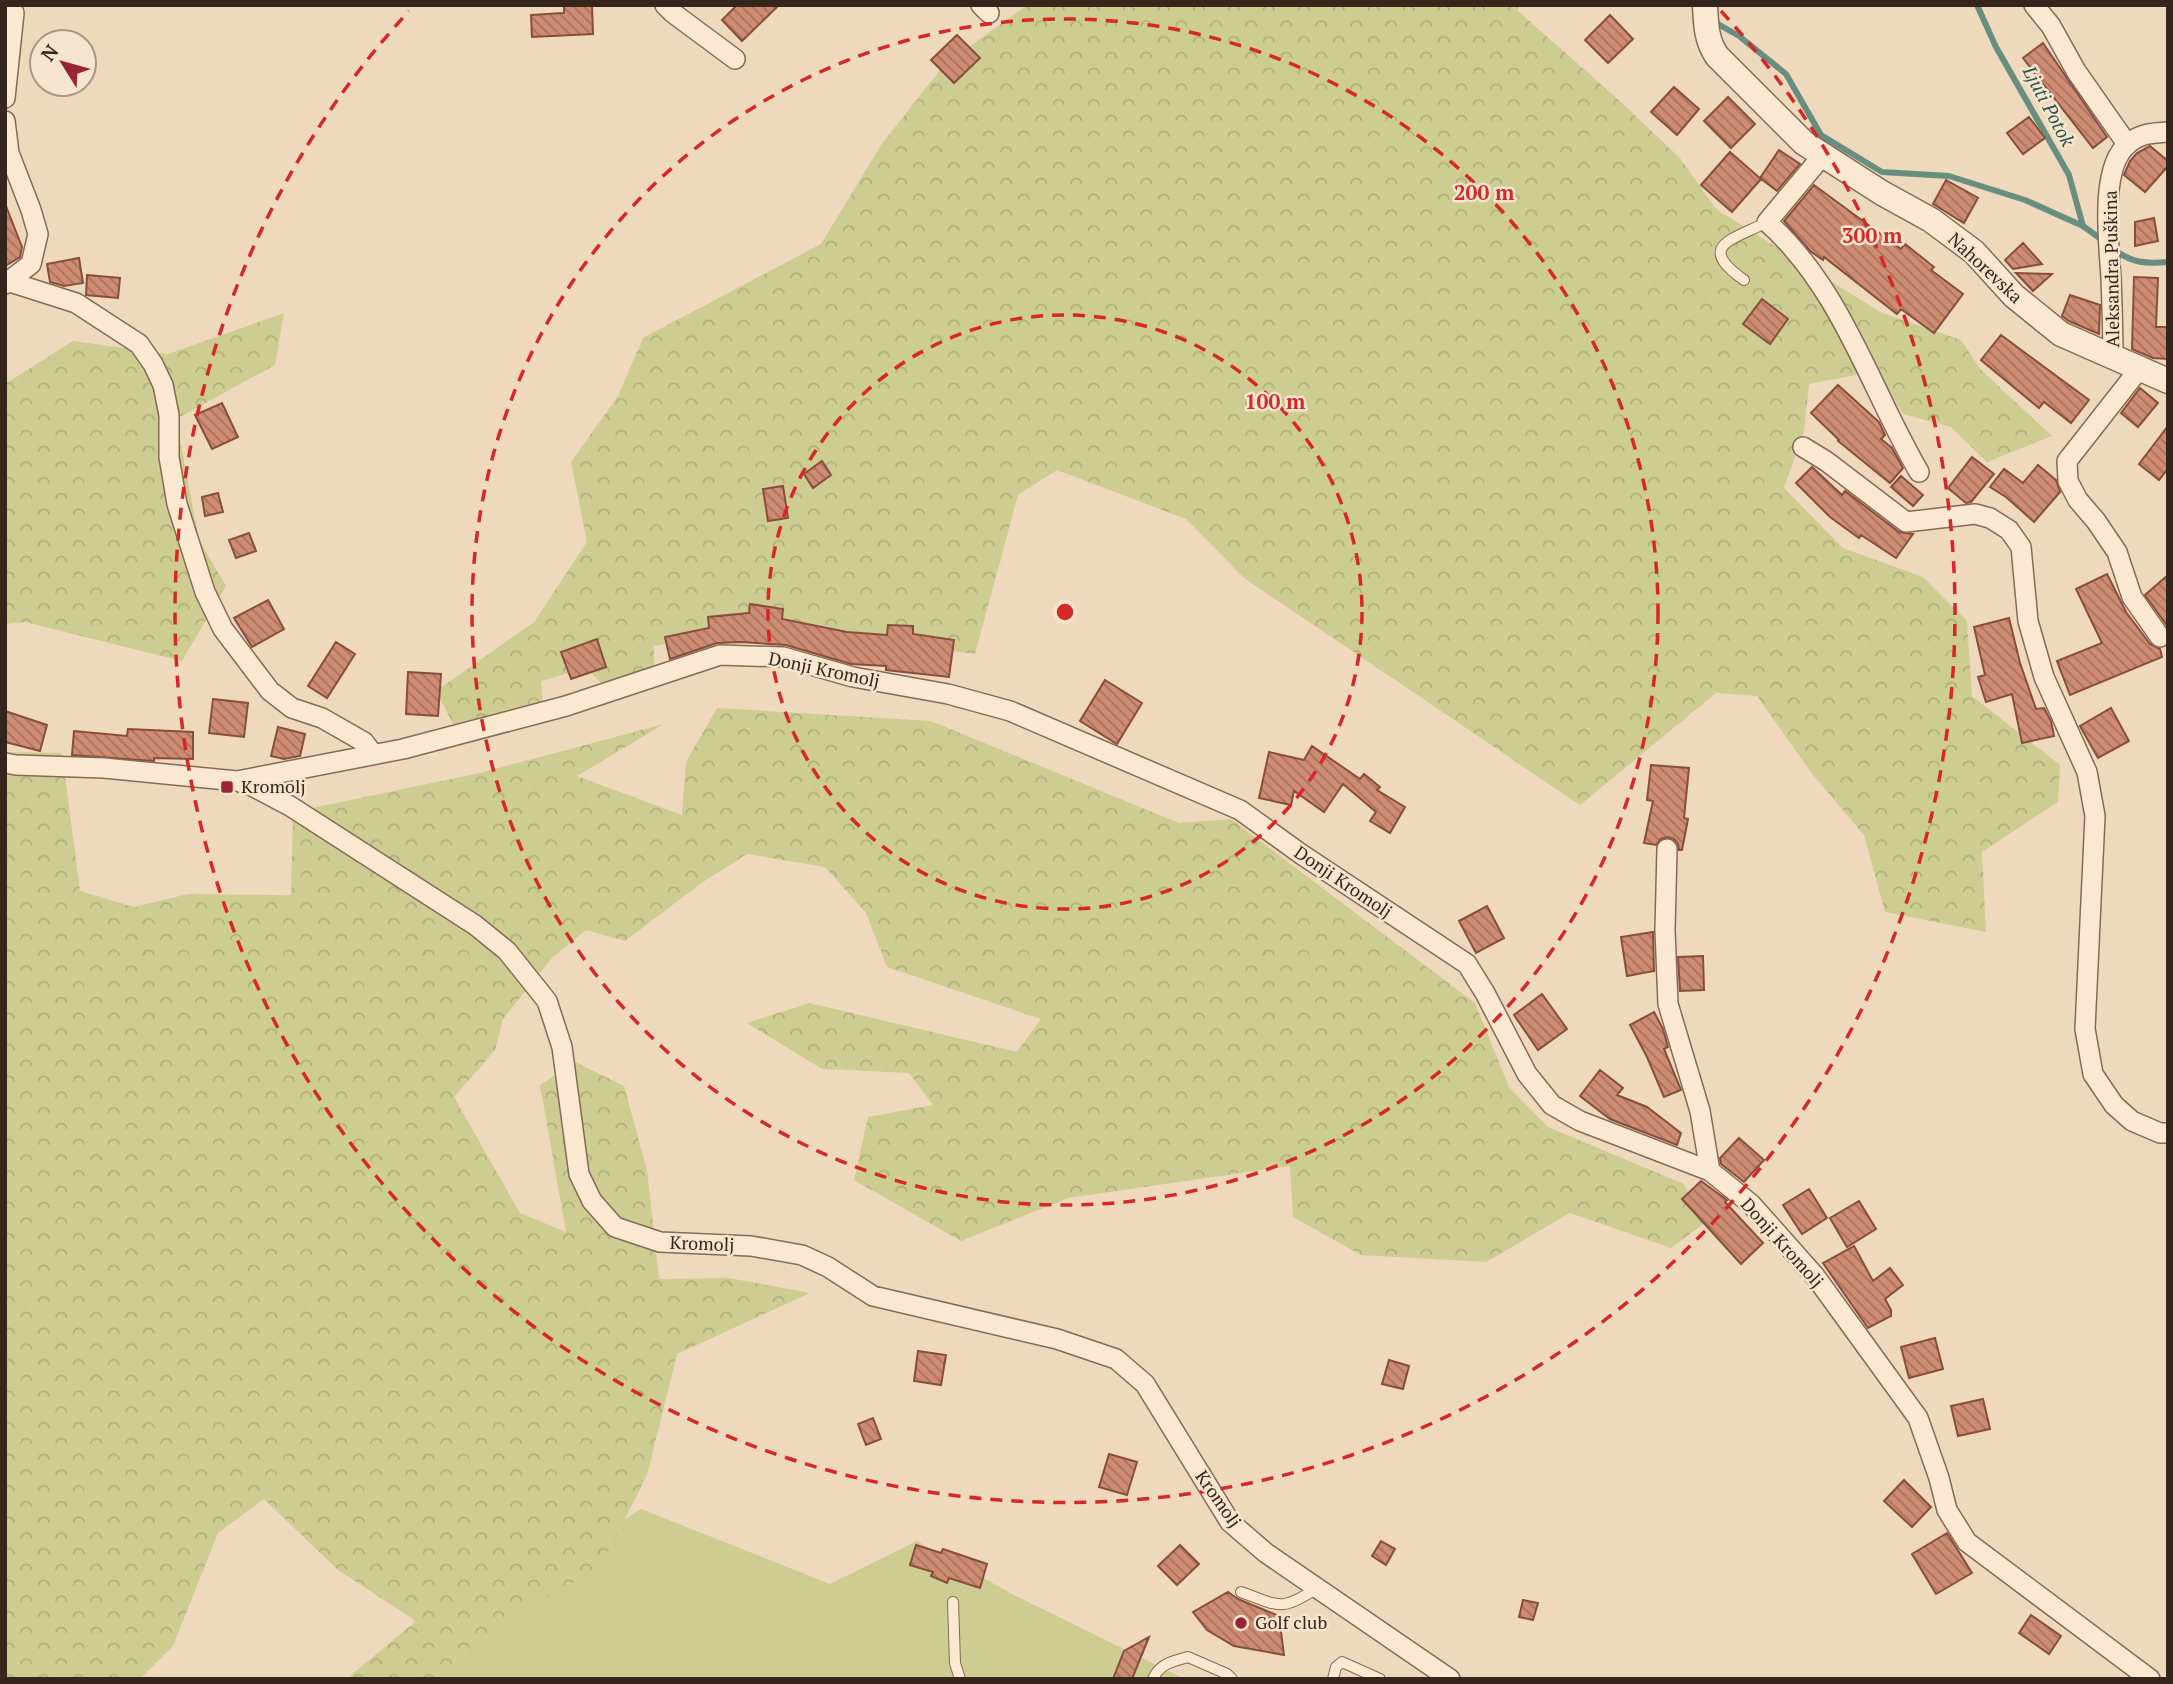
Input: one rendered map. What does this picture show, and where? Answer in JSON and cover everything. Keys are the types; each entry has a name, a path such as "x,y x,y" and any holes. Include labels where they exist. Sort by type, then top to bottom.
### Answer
{"street":[{"path":"665,5 735,59"},
{"path":"2034,5 2052,26 2076,71 2127,144 2146,133 2168,132"},
{"name":"Nahorevska","path":"1705,6 1706,33 1717,56 1804,143 1882,193 1931,219 1974,252 2014,296 2061,334 2168,381"},
{"path":"5,98 14,13"},
{"path":"5,121 9,153 32,210 38,234 31,264 7,283"},
{"name":"Aleksandra Puškina","path":"2113,359 2108,191 2119,155 2127,144"},
{"path":"1823,155 1767,222 1785,238 1814,274 1847,327 1919,472"},
{"path":"7,283 76,303 139,344 153,364 163,386 169,415 169,457 177,504 205,592 223,629 270,691 292,708 321,719 364,742 373,754"},
{"path":"2140,368 2067,461 2068,481 2078,500 2117,552 2132,597 2161,637"},
{"path":"1803,447 1826,461 1906,522 1975,514 1990,518 2009,530 2021,547 2028,621 2044,677 2087,772 2095,816 2085,1029 2093,1074 2114,1105 2132,1121 2160,1133 2168,1133"},
{"name":"Donji Kromolj","path":"237,781 403,749 566,706 720,655 783,657 853,677 948,694 1010,711 1240,810 1301,854 1467,964 1527,1074 1552,1105 1580,1121 1710,1171 1751,1205 1815,1276 1918,1419 1947,1510 1966,1542 2150,1679"},
{"name":"Kromolj","path":"5,763 104,768 237,781 290,806 475,925 507,951 547,1001 562,1048 579,1174 592,1201 615,1227 660,1242 751,1246 802,1255 828,1267 873,1296 1057,1339 1116,1359 1145,1384 1230,1522 1266,1553 1450,1679"},
{"path":"1667,849 1665,930 1668,1003 1700,1111 1710,1171"}],"lane":[{"path":"1744,280 1720,259 1719,252 1724,243 1767,222"},
{"path":"1241,1592 1279,1606 1297,1601 1317,1588"},
{"path":"953,1602 955,1663 960,1679"},
{"path":"1153,1679 1156,1671 1168,1662 1188,1657 1227,1674 1232,1679"},
{"path":"1333,1679 1336,1667 1342,1662 1380,1679"}],"green space":[{"path":"1027,5 1518,5 1518,11 1680,158 1716,209 1880,312 1961,340 1981,370 2052,436 1987,462 1951,427 1903,414 1877,371 1809,384 1804,431 1784,488 1843,548 1923,577 1967,621 1972,696 2060,765 2058,802 1982,852 1986,932 1885,912 1864,835 1810,771 1757,696 1716,693 1580,805 1244,578 1186,519 1057,470 1018,495 975,654 865,640 775,624 654,646 654,686 614,695 586,668 541,681 544,714 460,737 436,691 534,622 587,542 571,462 618,396 643,338 821,244 881,145 944,65"},
{"path":"284,313 275,365 176,419 199,540 226,586 182,661 25,622 5,624 5,384 73,341 168,354"},
{"path":"717,708 931,721 1179,823 1231,819 1475,1003 1509,1087 1548,1127 1684,1184 1705,1223 1671,1248 1570,1213 1486,1262 1361,1255 1293,1217 1290,1166 1068,1198 961,1241 854,1180 868,1117 933,1105 909,1073 822,1069 747,1023 809,1003 1017,1052 1041,1019 887,967 866,913 825,867 747,854 703,882 625,941 586,930 552,958 503,1019 495,1050 454,1097 520,1213 566,1232 540,1085 575,1062 624,1086 647,1170 659,1279 729,1278 810,1293 677,1354 647,1475 600,1568 490,1629 458,1675 458,1679 355,1679 350,1676 416,1621 338,1570 264,1499 218,1533 173,1646 140,1679 5,1679 5,752 62,753 80,891 134,907 188,894 291,895 293,812 480,773 664,724 577,776 682,815 686,762"},
{"path":"641,1509 830,1584 917,1541 1014,1595 1185,1679 381,1679 396,1666"}],"building":[{"path":"564,5 592,5 593,34 532,37 531,15 564,13"},
{"path":"737,5 779,5 742,41 722,20"},
{"path":"1610,15 1633,39 1608,63 1585,40"},
{"path":"957,35 980,58 954,83 931,60"},
{"path":"2043,43 2107,137 2093,148 2023,58"},
{"path":"1674,87 1699,109 1677,135 1651,112"},
{"path":"1728,97 1755,124 1731,148 1704,121"},
{"path":"2029,117 2045,138 2023,154 2007,133"},
{"path":"2150,146 2168,161 2168,166 2145,192 2124,175 2137,153"},
{"path":"1779,150 1800,164 1777,191 1760,178"},
{"path":"1730,152 1761,179 1732,212 1701,185"},
{"path":"1946,180 1978,198 1964,223 1933,204"},
{"path":"1814,185 1901,249 1905,244 1934,267 1931,270 1963,294 1934,333 1901,309 1897,314 1824,257 1823,260 1810,251 1784,221"},
{"path":"6,206 22,247 20,257 5,266"},
{"path":"2154,218 2158,241 2135,246 2135,222"},
{"path":"2023,243 2042,264 2013,269 2005,260"},
{"path":"79,258 83,283 64,286 50,282 47,264"},
{"path":"2016,273 2052,274 2033,291"},
{"path":"87,275 120,278 118,298 86,295"},
{"path":"2134,277 2158,278 2156,327 2168,327 2168,359 2153,358 2132,349"},
{"path":"2070,295 2100,305 2099,334 2062,316"},
{"path":"1762,299 1788,319 1770,344 1743,324"},
{"path":"2001,335 2089,400 2071,423 2044,402 2039,408 1981,360"},
{"path":"1838,385 1879,422 1885,435 1881,439 1892,448 1903,468 1890,483 1838,441 1811,413"},
{"path":"2140,388 2158,403 2138,427 2121,413"},
{"path":"222,403 238,437 212,449 195,415"},
{"path":"2168,426 2168,469 2159,480 2139,464"},
{"path":"1972,457 1994,474 1971,502 1966,503 1948,488"},
{"path":"822,461 831,475 813,488 804,474"},
{"path":"2038,465 2056,480 2060,492 2034,522 2006,497 1990,487 2004,469 2023,483"},
{"path":"1812,467 1842,495 1845,491 1899,532 1913,534 1896,558 1861,535 1859,538 1830,517 1796,483"},
{"path":"1901,476 1923,495 1913,506 1891,487"},
{"path":"783,486 788,518 768,521 763,489"},
{"path":"218,493 223,512 205,516 202,497"},
{"path":"249,533 256,551 236,558 229,540"},
{"path":"2107,574 2126,612 2150,644 2160,649 2162,657 2070,695 2057,661 2102,643 2076,589"},
{"path":"2168,575 2168,627 2145,595"},
{"path":"268,600 284,629 252,647 234,618"},
{"path":"750,604 783,609 782,619 847,632 887,635 888,625 913,626 913,634 954,640 949,677 886,670 886,666 851,664 786,645 741,642 717,643 670,659 665,637 709,628 708,617 749,613"},
{"path":"2009,618 2020,663 2036,709 2044,708 2051,721 2054,736 2022,743 2012,694 1986,702 1978,677 1985,675 1974,627"},
{"path":"597,639 606,667 571,679 561,652"},
{"path":"336,642 355,654 327,698 308,686"},
{"path":"408,672 441,674 438,716 406,714"},
{"path":"1105,680 1142,703 1117,744 1080,721"},
{"path":"213,699 248,703 244,737 209,733"},
{"path":"2111,708 2129,741 2098,758 2080,726"},
{"path":"5,711 47,725 40,751 5,742"},
{"path":"278,727 305,734 300,756 284,759 271,756"},
{"path":"128,729 193,732 193,759 154,758 154,761 72,755 74,731 127,736"},
{"path":"1312,746 1360,779 1364,774 1380,787 1377,790 1405,807 1390,833 1370,821 1376,812 1343,784 1324,812 1294,791 1291,805 1259,798 1269,752 1304,760"},
{"path":"1651,765 1689,768 1684,818 1688,819 1682,850 1679,850 1674,839 1668,837 1661,839 1656,845 1644,843 1653,801 1647,800"},
{"path":"1487,906 1504,938 1476,953 1459,921"},
{"path":"1653,932 1654,971 1627,976 1621,937"},
{"path":"1703,956 1704,990 1680,991 1678,957"},
{"path":"1542,994 1567,1029 1538,1050 1514,1015"},
{"path":"1654,1012 1663,1029 1668,1047 1664,1049 1681,1090 1664,1097 1630,1025"},
{"path":"1600,1070 1623,1088 1617,1095 1647,1107 1681,1133 1677,1145 1610,1119 1580,1096"},
{"path":"1739,1138 1764,1160 1744,1182 1721,1164 1720,1158"},
{"path":"1701,1181 1727,1200 1725,1202 1763,1243 1741,1264 1682,1199"},
{"path":"1809,1189 1827,1218 1802,1234 1783,1205"},
{"path":"1859,1201 1876,1229 1847,1247 1830,1218"},
{"path":"1854,1246 1873,1281 1890,1268 1903,1285 1885,1299 1891,1316 1868,1328 1823,1263"},
{"path":"1935,1338 1943,1369 1909,1378 1901,1347"},
{"path":"918,1351 946,1355 941,1385 914,1381"},
{"path":"1389,1360 1409,1366 1403,1389 1382,1384"},
{"path":"1983,1399 1990,1429 1958,1436 1951,1406"},
{"path":"873,1418 881,1439 866,1445 858,1424"},
{"path":"1109,1454 1137,1462 1127,1495 1099,1487"},
{"path":"1904,1480 1931,1507 1912,1527 1884,1501"},
{"path":"1947,1533 1972,1573 1936,1594 1912,1554"},
{"path":"1381,1541 1395,1549 1386,1565 1372,1556"},
{"path":"916,1545 941,1553 943,1549 987,1564 980,1588 949,1578 947,1583 931,1576 933,1572 910,1565"},
{"path":"1180,1545 1199,1564 1177,1585 1158,1566"},
{"name":"Golf club","path":"1228,1592 1279,1616 1284,1655 1234,1646 1207,1630 1193,1612"},
{"path":"1523,1600 1538,1603 1533,1620 1519,1617"},
{"path":"2031,1615 2061,1636 2049,1654 2019,1633"},
{"path":"1149,1637 1132,1679 1113,1679 1124,1651"}],"waterway":[{"name":"Ljuti Potok","path":"1977,5 1996,47 2069,175 2083,226"},
{"path":"1711,20 1739,36 1786,74 1821,135 1882,172 1949,176 2025,200 2083,226 2105,242"},
{"path":"2113,249 2139,262 2168,262"}],"place":[{"name":"Kromolj","path":"227,787"},
{"name":"Golf club","path":"1241,1623"}]}
